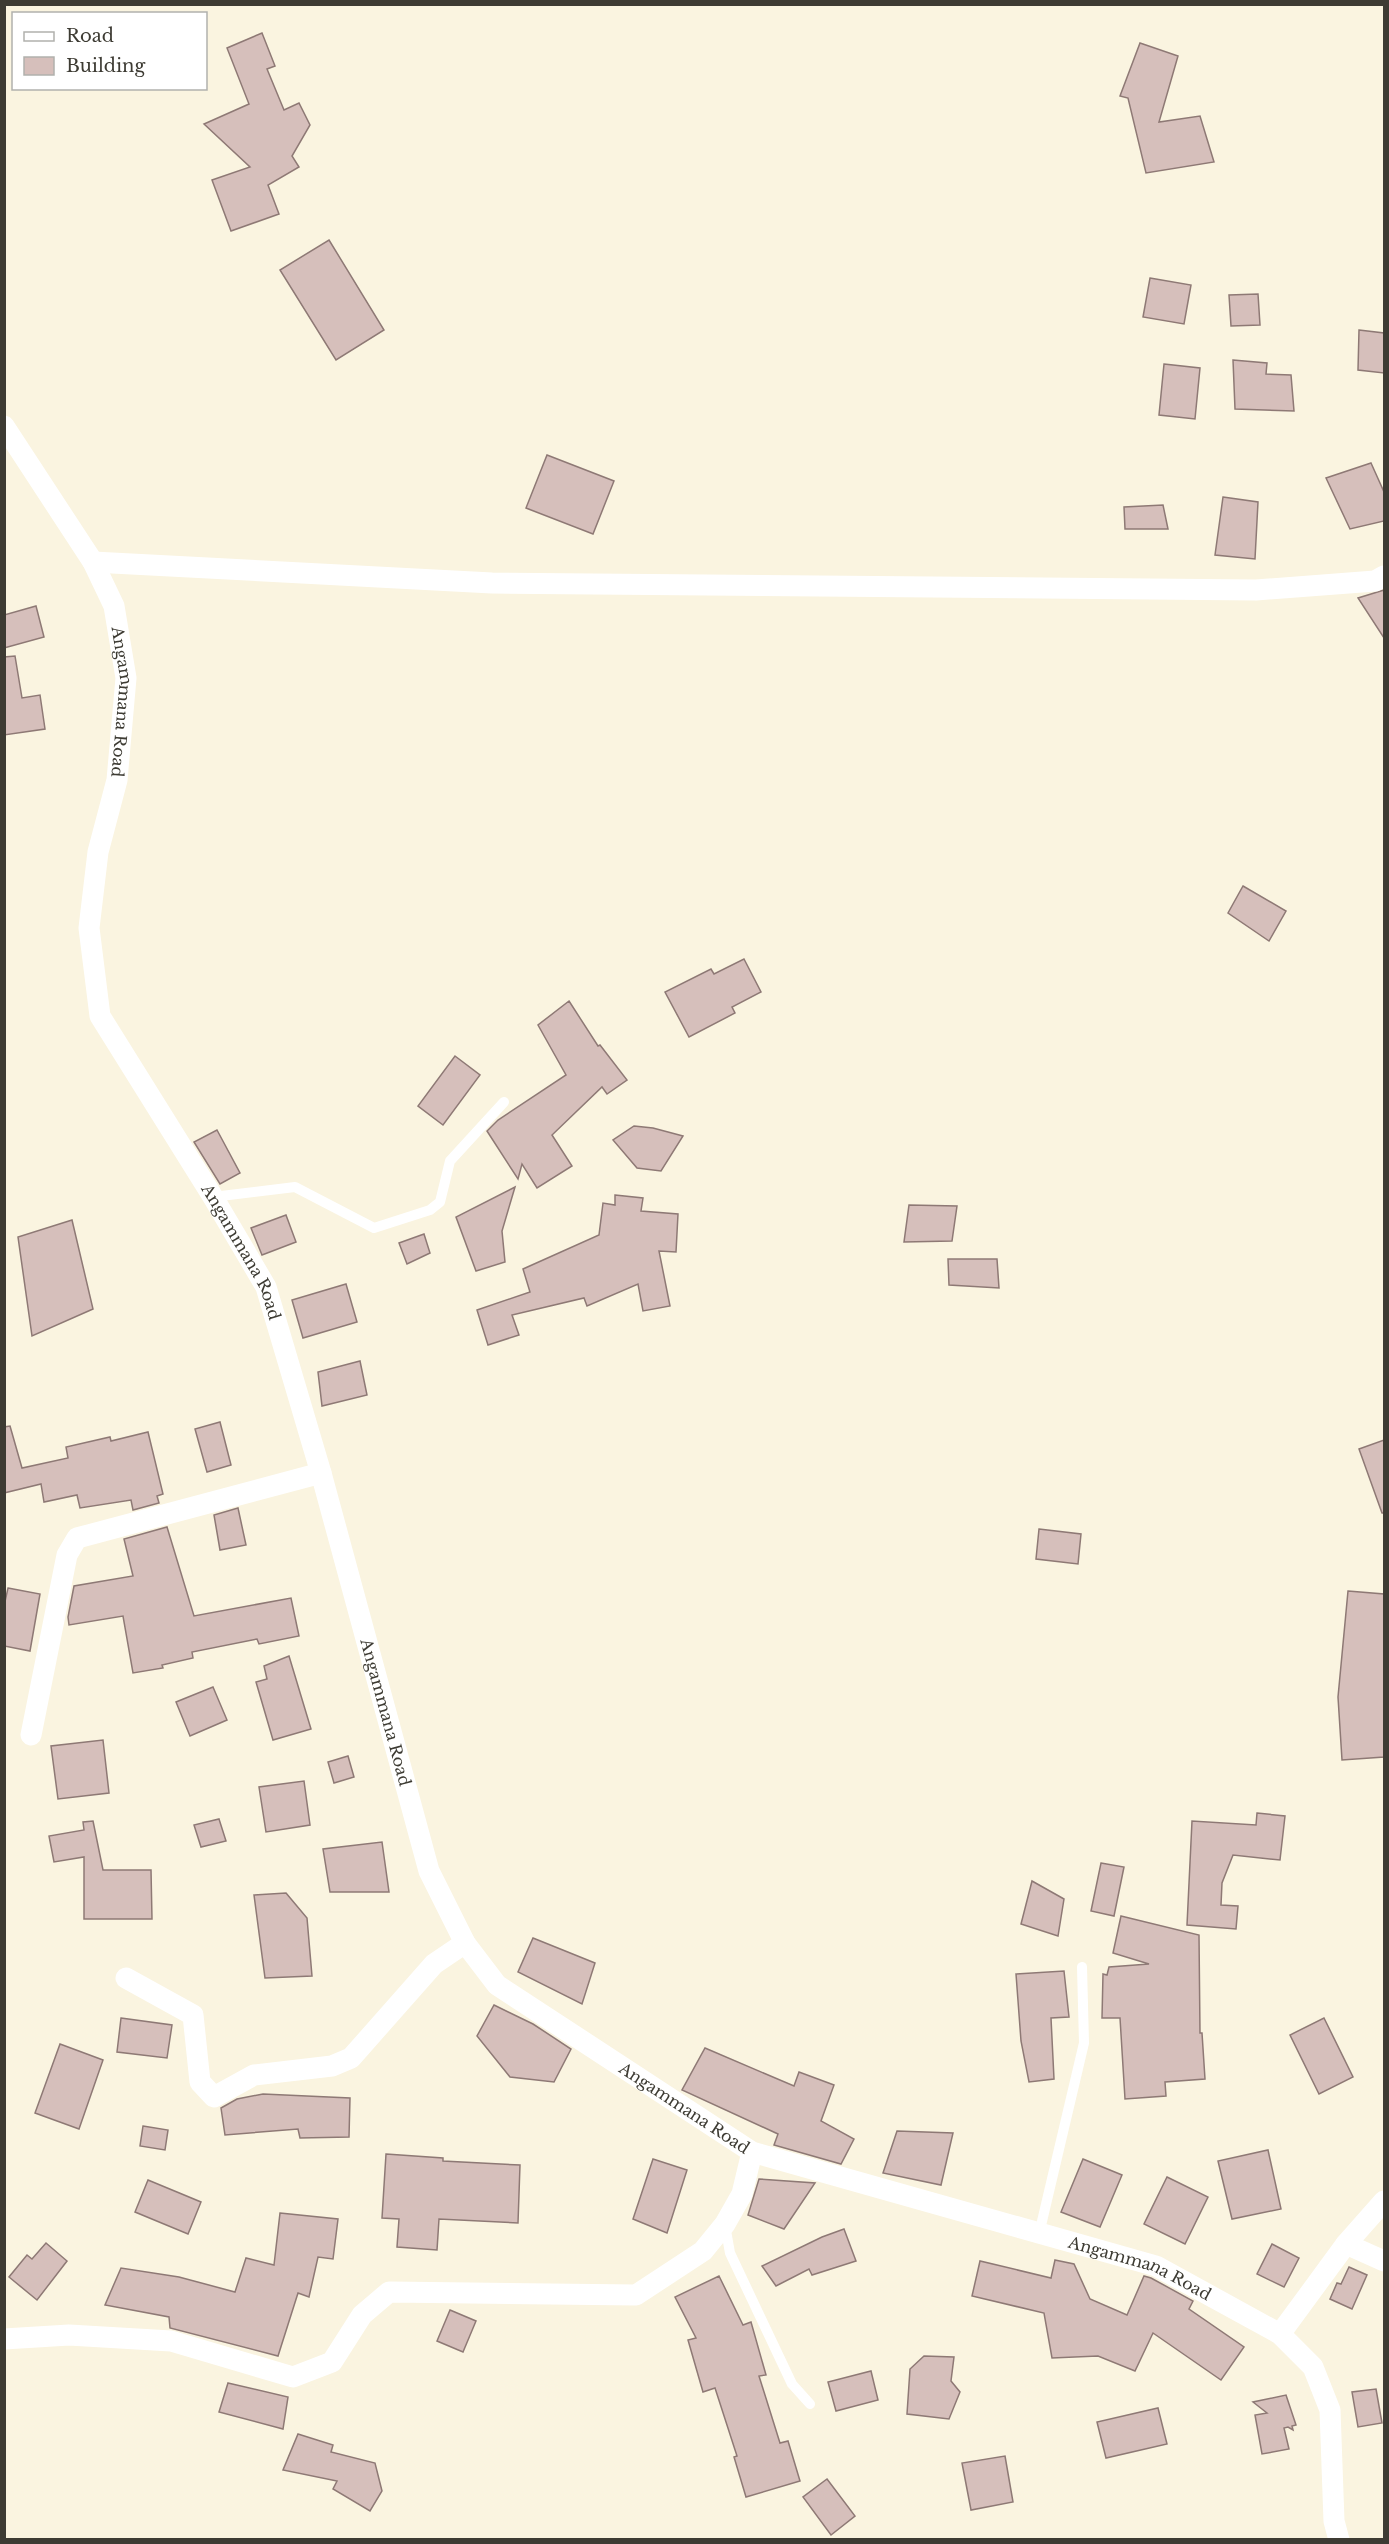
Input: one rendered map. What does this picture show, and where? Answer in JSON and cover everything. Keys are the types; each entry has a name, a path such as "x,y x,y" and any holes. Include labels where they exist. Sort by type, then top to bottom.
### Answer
{"street":[{"name":"Angammana Road","path":"4,426 93,562 114,606 126,678 117,780 98,852 89,928 100,1016 213,1197 266,1287 321,1473 429,1871 465,1943 497,1986 752,2152 1156,2266 1280,2334 1313,2367 1330,2410 1334,2521 1339,2540"},
{"path":"93,562 492,583 1256,590 1376,581 1384,576"},
{"path":"31,1735 67,1555 77,1538 321,1473"},
{"path":"126,1978 193,2015 200,2082 214,2097 254,2075 332,2066 351,2058 434,1964 465,1943"},
{"path":"4,2339 69,2335 171,2341 294,2377 332,2362 362,2315 389,2292 636,2295 703,2251 725,2224 742,2194 752,2152"},
{"path":"1280,2334 1346,2244 1384,2201"},
{"path":"1346,2244 1384,2261"}],"lane":[{"path":"213,1197 295,1187 374,1228 430,1209 440,1202 450,1161 504,1102"},
{"path":"1039,2234 1084,2043 1082,1968"},
{"path":"725,2224 730,2253 792,2384 810,2404"}],"building":[{"path":"262,33 275,66 267,69 284,110 299,103 310,125 292,156 299,167 268,185 279,214 231,231 212,180 250,167 204,124 249,104 227,48"},
{"path":"1140,43 1178,56 1159,122 1200,116 1214,162 1146,173 1128,98 1120,96"},
{"path":"329,240 384,330 336,360 280,270"},
{"path":"1150,278 1191,285 1184,324 1143,317"},
{"path":"1258,294 1260,325 1231,326 1229,295"},
{"path":"1359,330 1384,333 1384,373 1358,370"},
{"path":"1233,360 1267,363 1266,374 1291,375 1294,411 1235,409"},
{"path":"1164,364 1200,368 1195,419 1159,415"},
{"path":"547,455 614,481 593,534 526,508"},
{"path":"1371,463 1384,492 1384,521 1350,529 1326,478"},
{"path":"1223,497 1258,502 1255,559 1215,555"},
{"path":"1163,505 1168,529 1125,529 1124,507"},
{"path":"1384,590 1384,638 1358,598"},
{"path":"36,606 44,637 4,648 4,615"},
{"path":"15,656 22,698 40,695 45,729 4,735 4,657"},
{"path":"1243,886 1286,911 1269,941 1228,913"},
{"path":"744,959 761,992 732,1007 735,1013 689,1037 665,992 711,969 714,974"},
{"path":"569,1001 598,1046 600,1045 627,1080 607,1094 602,1087 552,1135 572,1166 537,1188 522,1164 518,1179 487,1131 498,1120 566,1075 538,1025"},
{"path":"455,1056 480,1075 443,1125 418,1106"},
{"path":"634,1126 653,1128 683,1136 661,1171 637,1168 613,1140"},
{"path":"217,1130 240,1173 220,1184 194,1142"},
{"path":"515,1187 502,1231 505,1262 476,1271 456,1217"},
{"path":"615,1195 643,1198 641,1211 678,1214 676,1252 659,1251 670,1306 643,1311 638,1284 587,1306 584,1298 512,1315 519,1335 488,1345 477,1310 530,1292 523,1269 599,1235 603,1203 615,1205"},
{"path":"909,1205 957,1206 952,1241 904,1242"},
{"path":"286,1215 296,1242 262,1255 251,1228"},
{"path":"72,1220 93,1309 32,1336 18,1237"},
{"path":"424,1234 430,1253 407,1264 399,1243"},
{"path":"948,1259 997,1259 999,1288 949,1285"},
{"path":"346,1284 357,1322 303,1338 292,1300"},
{"path":"360,1361 367,1395 322,1406 318,1372"},
{"path":"220,1422 231,1465 207,1472 195,1429"},
{"path":"10,1426 22,1468 68,1458 66,1447 110,1437 111,1441 148,1432 163,1494 157,1496 159,1503 133,1510 131,1500 80,1508 77,1495 44,1502 41,1484 4,1493 4,1427"},
{"path":"1384,1440 1384,1513 1382,1513 1359,1449"},
{"path":"238,1508 246,1545 220,1550 214,1515"},
{"path":"167,1527 194,1616 291,1598 299,1636 259,1644 257,1639 192,1652 193,1658 162,1665 163,1668 133,1673 123,1616 69,1625 68,1617 74,1586 133,1576 124,1539"},
{"path":"1039,1529 1081,1534 1078,1564 1036,1559"},
{"path":"8,1588 40,1594 30,1651 4,1646 4,1606"},
{"path":"1348,1591 1384,1594 1384,1757 1342,1760 1338,1697"},
{"path":"289,1656 311,1729 273,1740 256,1682 267,1679 264,1666"},
{"path":"213,1687 227,1720 190,1736 176,1702"},
{"path":"103,1740 109,1793 58,1799 51,1746"},
{"path":"348,1756 354,1777 334,1783 328,1762"},
{"path":"304,1781 310,1825 266,1832 259,1787"},
{"path":"1257,1813 1285,1816 1280,1860 1233,1855 1222,1883 1221,1905 1238,1906 1236,1929 1187,1925 1192,1821 1256,1825"},
{"path":"219,1819 226,1841 201,1847 194,1825"},
{"path":"93,1821 103,1870 151,1870 152,1919 84,1919 84,1857 54,1862 49,1836 84,1830 83,1822"},
{"path":"382,1842 389,1892 330,1892 323,1849"},
{"path":"1101,1863 1124,1867 1114,1916 1091,1911"},
{"path":"1032,1881 1064,1899 1058,1936 1021,1924"},
{"path":"286,1893 307,1918 312,1976 265,1978 254,1895"},
{"path":"1121,1916 1199,1935 1200,2033 1202,2033 1205,2079 1165,2082 1166,2096 1125,2099 1120,2018 1102,2018 1103,1974 1107,1975 1109,1967 1149,1964 1113,1953"},
{"path":"533,1938 595,1963 582,2004 518,1972"},
{"path":"1064,1971 1069,2017 1051,2018 1054,2079 1029,2082 1021,2041 1016,1974"},
{"path":"494,2005 533,2024 571,2049 554,2082 510,2077 477,2036"},
{"path":"121,2018 172,2025 167,2058 117,2052"},
{"path":"1324,2018 1353,2077 1319,2094 1290,2035"},
{"path":"60,2044 103,2060 79,2129 35,2113"},
{"path":"705,2048 794,2086 799,2072 834,2085 821,2121 854,2139 841,2164 774,2145 778,2134 682,2090"},
{"path":"263,2094 350,2098 349,2137 300,2138 298,2129 225,2135 221,2108 237,2099"},
{"path":"143,2126 168,2130 165,2150 140,2146"},
{"path":"897,2131 953,2133 941,2185 883,2173"},
{"path":"1268,2150 1281,2209 1232,2219 1218,2161"},
{"path":"386,2154 443,2158 443,2161 520,2165 518,2223 439,2219 437,2250 397,2247 399,2219 382,2218"},
{"path":"653,2159 687,2170 667,2233 633,2219"},
{"path":"1083,2159 1122,2175 1100,2227 1061,2212"},
{"path":"1167,2177 1208,2197 1185,2244 1144,2224"},
{"path":"759,2179 815,2183 784,2229 748,2215"},
{"path":"148,2180 201,2202 188,2234 135,2212"},
{"path":"280,2213 338,2219 333,2259 318,2257 309,2297 298,2293 278,2356 170,2328 169,2317 105,2305 121,2268 179,2277 235,2292 246,2258 274,2265"},
{"path":"844,2229 856,2261 812,2275 809,2269 776,2286 762,2266 822,2237"},
{"path":"46,2243 67,2261 37,2300 9,2277 27,2255 32,2259"},
{"path":"1272,2244 1299,2258 1284,2287 1257,2274"},
{"path":"1055,2260 1074,2264 1090,2299 1127,2315 1144,2276 1151,2278 1193,2301 1189,2309 1244,2347 1221,2380 1153,2333 1135,2371 1098,2356 1052,2358 1044,2313 972,2296 980,2261 1051,2278"},
{"path":"1349,2267 1367,2275 1352,2309 1330,2299 1337,2283 1341,2284"},
{"path":"719,2276 743,2325 751,2322 766,2375 759,2376 780,2443 788,2441 800,2481 746,2497 734,2457 737,2456 715,2388 703,2392 688,2340 696,2338 675,2297"},
{"path":"450,2310 476,2321 463,2352 437,2341"},
{"path":"924,2356 954,2357 951,2381 960,2392 949,2419 907,2414 910,2369"},
{"path":"871,2371 878,2400 836,2411 828,2382"},
{"path":"228,2383 288,2397 283,2429 219,2412"},
{"path":"1376,2389 1382,2423 1358,2427 1352,2392"},
{"path":"1286,2395 1296,2425 1292,2426 1293,2430 1288,2427 1284,2428 1289,2449 1262,2454 1255,2415 1267,2413 1253,2402"},
{"path":"1158,2408 1167,2444 1106,2458 1097,2422"},
{"path":"298,2434 333,2445 331,2452 375,2463 382,2491 370,2511 333,2489 337,2481 283,2470"},
{"path":"1005,2456 1013,2502 971,2510 962,2463"},
{"path":"827,2479 855,2516 831,2535 803,2497"}]}
